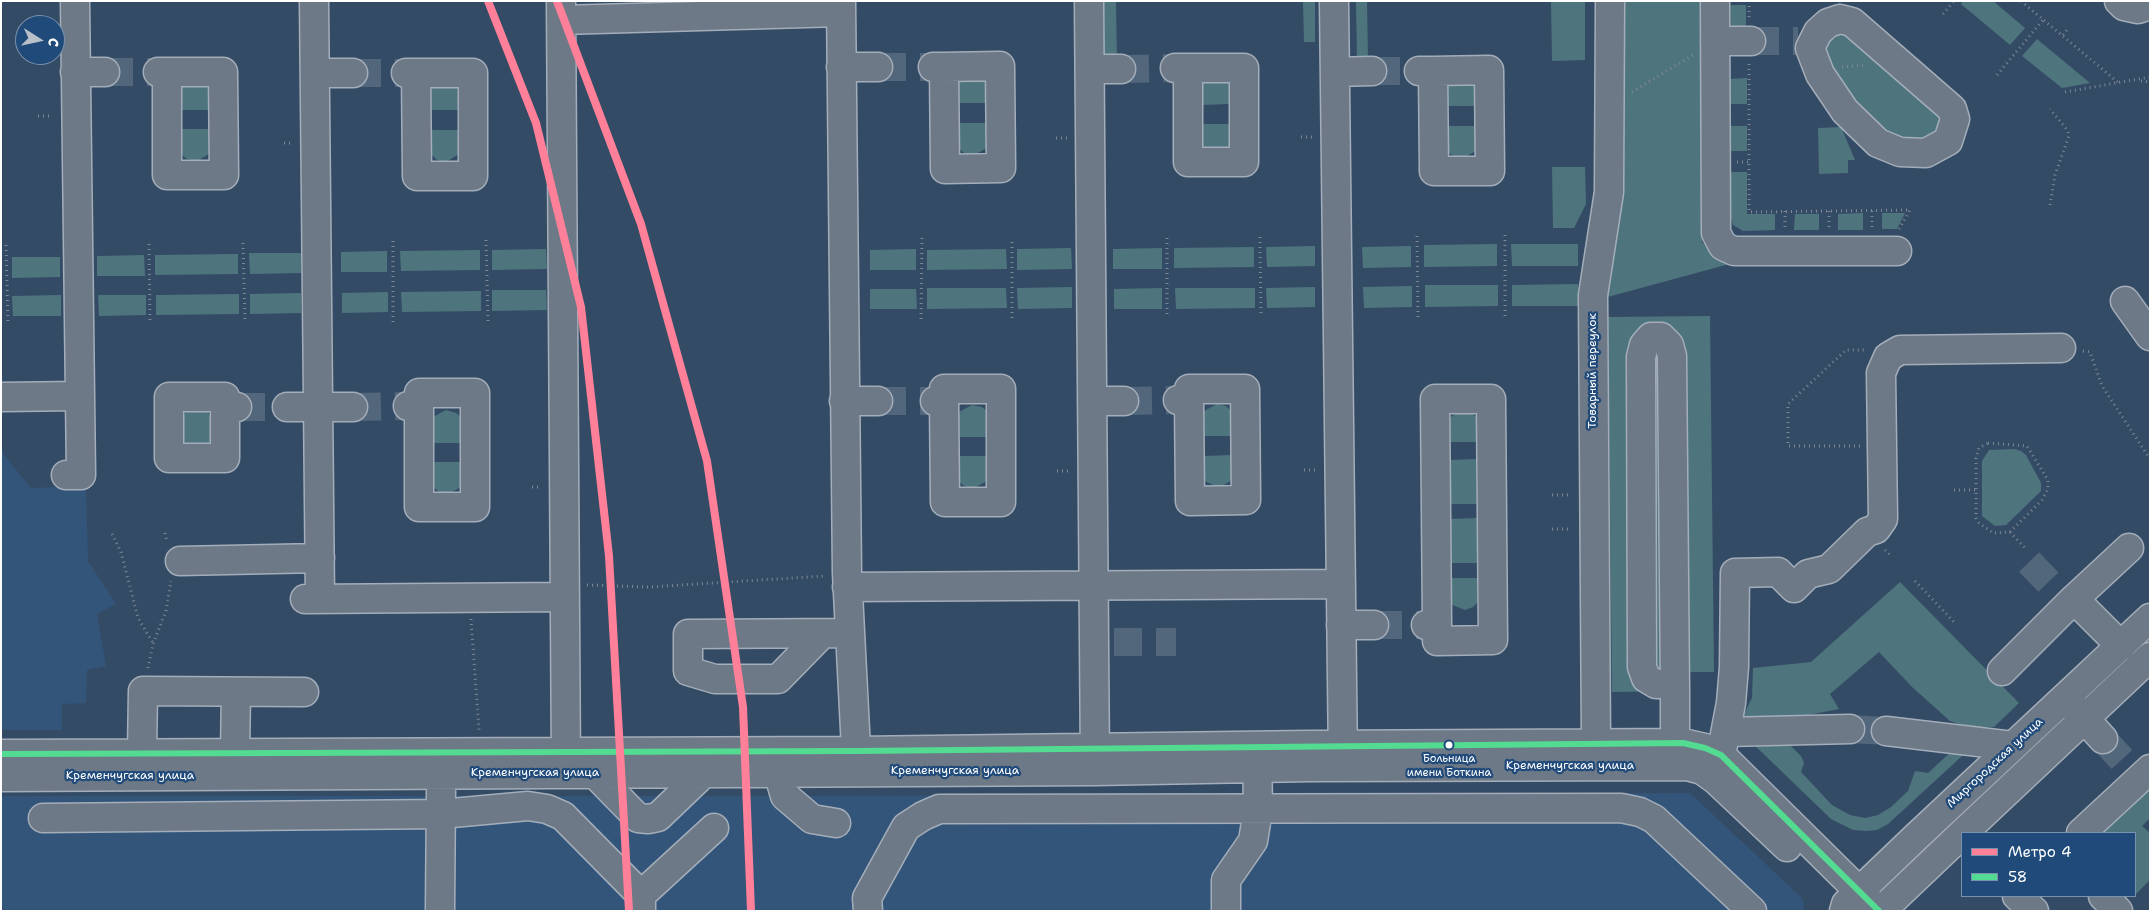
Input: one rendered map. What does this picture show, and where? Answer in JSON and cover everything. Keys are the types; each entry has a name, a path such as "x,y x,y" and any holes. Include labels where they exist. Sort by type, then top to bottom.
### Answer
{"street":[{"path":"66,475 81,475 75,1"},
{"path":"314,1 320,558 312,599 469,598 564,591"},
{"path":"1089,1 1093,585 1104,642 1094,760"},
{"path":"1334,1 1343,756"},
{"name":"Товарный переулок","path":"1596,743 1593,295 1609,192 1610,1"},
{"path":"1715,1 1716,233 1722,246 1734,251 1897,242"},
{"path":"2119,1 2124,6 2138,8 2150,5"},
{"path":"566,761 561,10 841,7 847,580 857,761"},
{"path":"1840,19 1852,22 1899,63 1952,109 1955,119 1948,141 1926,153 1900,152 1878,142 1845,111 1817,69 1810,48 1805,41 1828,23 1840,19"},
{"path":"1715,41 1750,41"},
{"path":"842,67 878,67"},
{"path":"1090,69 1121,68"},
{"path":"1335,72 1372,71"},
{"path":"75,72 105,72"},
{"path":"315,73 353,73"},
{"path":"2125,301 2150,336"},
{"path":"1675,684 1656,684 1646,678 1642,667 1641,357 1644,345 1651,337 1661,337 1669,344 1672,356 1675,684 1675,743"},
{"path":"1850,729 1723,743 1731,703 1734,668 1735,573 1778,572 1794,588 1808,574 1829,568 1868,532 1876,529 1883,519 1881,373 1888,357 1900,350 2061,348"},
{"path":"1,397 79,396"},
{"path":"1435,399 1491,399 1493,640 1437,641 1431,625 1435,399"},
{"path":"844,401 878,401"},
{"path":"1092,401 1124,401"},
{"path":"287,407 353,407"},
{"path":"2002,672 2069,593 2129,548"},
{"path":"173,560 320,558"},
{"path":"847,580 1093,585 1341,584"},
{"path":"2069,593 2121,646"},
{"name":"Миргородская улица","path":"1851,904 2065,697 2150,618"},
{"path":"1341,625 1374,625"},
{"path":"822,634 850,632"},
{"path":"1966,832 2150,657"},
{"path":"142,753 143,692 304,692"},
{"path":"235,753 236,692"},
{"path":"2065,697 2103,739"},
{"path":"1886,731 2014,746"},
{"name":"Кременчугская улица","path":"1,754 235,753 566,761 1094,760 1343,756 1596,743 1675,743 1705,748 1723,743 1851,904"},
{"name":"Кременчугская улица","path":"1343,756 1687,766 1702,770 1716,780 1851,904 1880,911"},
{"path":"1226,911 1226,880 1253,841 1258,810 1258,757"},
{"name":"Кременчугская улица","path":"1,776 566,761 593,772 778,772 857,761"},
{"path":"2082,832 2139,771"},
{"path":"593,772 638,818 648,819 658,816 705,772"},
{"path":"778,772 785,796 812,819 836,823"},
{"path":"440,911 441,802"},
{"path":"43,818 441,802 528,806 546,809 563,816 641,903 714,828"},
{"path":"868,911 868,898 906,827 923,816 940,809 1621,808 1640,812 1654,819 1752,911"},
{"path":"1880,911 1961,837"},
{"path":"2018,897 2034,911"},
{"path":"2104,897 2118,911"}],"path":[{"path":"1748,1 1750,41 1750,212 1910,210 1897,242"},
{"path":"1943,14 1954,1"},
{"path":"2021,1 2120,84"},
{"path":"1997,74 2042,20"},
{"path":"2063,35 2067,30"},
{"path":"1610,105 1715,41"},
{"path":"1817,69 1899,63"},
{"path":"2065,92 2138,81 2150,77"},
{"path":"2138,81 2150,82"},
{"path":"2050,110 2068,131 2069,136 2054,175 2050,205"},
{"path":"1785,233 1786,211"},
{"path":"1828,233 1829,211"},
{"path":"1872,211 1872,233"},
{"path":"1505,235 1505,317"},
{"path":"1416,236 1418,317"},
{"path":"1260,237 1261,318"},
{"path":"921,319 922,238"},
{"path":"1167,238 1167,318"},
{"path":"1012,239 1012,318"},
{"path":"486,240 488,321"},
{"path":"392,241 393,322"},
{"path":"243,243 245,323"},
{"path":"149,244 150,323"},
{"path":"6,245 8,324"},
{"path":"2061,348 2090,352 2102,386 2150,460"},
{"path":"1882,446 1788,446 1788,404 1846,350 1900,350"},
{"path":"1988,443 2018,443 2027,446 2048,480 2048,489 2042,500 2010,532 1993,533 1979,523 1976,518 1976,458 1979,448 1988,443"},
{"path":"1304,470 1323,470"},
{"path":"1954,490 1976,490"},
{"path":"1552,495 1577,495"},
{"path":"1552,529 1577,528"},
{"path":"2010,532 2025,548"},
{"path":"143,692 153,644 166,610 173,560 165,533"},
{"path":"112,534 121,552 138,618 153,644"},
{"path":"564,591 648,587 693,582 799,579 847,580"},
{"path":"1915,581 1955,623"},
{"path":"469,598 480,734"}],"shaded area":[{"path":"1,451 31,488 86,486 88,561 116,604 97,614 106,666 87,670 86,703 62,704 62,730 1,730"},
{"path":"1690,793 1801,897 1804,903 1803,911 1,911 1,796"}],"green space":[{"path":"1104,1 1116,1 1117,60 1104,60"},
{"path":"1303,1 1315,1 1315,42 1304,42"},
{"path":"1356,1 1367,1 1368,61 1357,61"},
{"path":"1551,1 1585,1 1585,60 1552,61"},
{"path":"1622,1 1700,1 1702,242 1714,254 1733,263 1604,298"},
{"path":"1963,1 1993,1 2025,28 2010,45 1961,4"},
{"path":"1730,5 1746,5 1746,31 1731,31"},
{"path":"1834,32 1849,32 1941,110 1941,126 1933,139 1901,142 1881,133 1852,105 1824,57 1827,42"},
{"path":"2037,39 2090,83 2062,88 2022,56"},
{"path":"958,78 986,78 986,103 959,103"},
{"path":"1747,78 1747,104 1730,104 1729,79"},
{"path":"1229,79 1229,104 1202,105 1202,80"},
{"path":"1474,81 1475,106 1447,106 1447,82"},
{"path":"209,84 209,110 181,110 181,85"},
{"path":"431,85 458,85 458,110 431,110"},
{"path":"959,123 986,123 987,148 974,155 964,153 960,149"},
{"path":"1203,124 1230,124 1230,149 1203,150"},
{"path":"1448,126 1475,126 1476,151 1463,158 1453,156 1448,152"},
{"path":"1730,126 1747,126 1747,151 1730,151"},
{"path":"1841,127 1855,160 1848,160 1848,173 1819,174 1818,128"},
{"path":"182,129 209,129 209,154 197,161 187,159 182,155"},
{"path":"431,130 459,130 459,154 446,162 437,160 432,155"},
{"path":"1552,167 1585,167 1586,204 1574,228 1553,228"},
{"path":"1730,172 1747,172 1747,214 1775,214 1775,230 1743,231 1733,225 1731,218"},
{"path":"1863,213 1863,230 1838,230 1838,214"},
{"path":"1882,213 1905,213 1897,229 1882,229"},
{"path":"1795,214 1819,214 1819,230 1794,230"},
{"path":"1497,244 1497,266 1424,267 1424,245"},
{"path":"1511,244 1578,244 1578,266 1512,266"},
{"path":"1315,246 1315,266 1267,267 1266,247"},
{"path":"1411,246 1411,267 1363,268 1362,247"},
{"path":"1254,247 1254,267 1174,268 1174,248"},
{"path":"1071,248 1072,269 1017,270 1017,249"},
{"path":"1162,248 1162,269 1113,269 1113,249"},
{"path":"546,249 547,269 492,270 492,250"},
{"path":"916,249 916,270 870,270 870,250"},
{"path":"1006,249 1007,269 927,270 927,250"},
{"path":"480,250 480,270 401,271 400,251"},
{"path":"387,251 387,272 341,272 341,252"},
{"path":"249,253 301,253 301,273 250,274"},
{"path":"238,254 238,274 155,275 155,255"},
{"path":"144,255 145,276 97,276 97,256"},
{"path":"12,257 60,257 60,277 12,278"},
{"path":"1578,284 1578,306 1512,306 1512,285"},
{"path":"1425,285 1498,285 1498,306 1425,307"},
{"path":"1412,286 1412,307 1364,308 1363,287"},
{"path":"1072,287 1072,308 1018,309 1017,288"},
{"path":"1315,287 1315,307 1267,308 1266,288"},
{"path":"927,288 1006,288 1007,308 927,309"},
{"path":"1162,288 1162,309 1114,309 1114,289"},
{"path":"1175,288 1255,288 1255,308 1176,309"},
{"path":"870,289 916,289 917,309 870,309"},
{"path":"492,290 546,290 547,310 492,311"},
{"path":"481,291 481,311 402,312 401,292"},
{"path":"388,292 388,312 342,313 342,293"},
{"path":"301,293 301,313 250,314 250,294"},
{"path":"239,294 239,314 156,315 156,295"},
{"path":"61,295 61,316 13,316 12,296"},
{"path":"98,295 146,295 146,315 99,316"},
{"path":"1710,316 1714,672 1680,672 1680,691 1612,692 1608,317"},
{"path":"1217,404 1226,406 1231,411 1231,436 1204,436 1204,411"},
{"path":"972,405 982,407 987,411 986,437 959,437 959,412"},
{"path":"193,408 207,410 211,418 212,436 209,444 203,448 190,446 184,442 183,418 186,411"},
{"path":"446,410 456,413 461,417 461,443 433,443 433,417"},
{"path":"1462,410 1472,413 1476,417 1476,442 1449,442 1449,418"},
{"path":"2015,449 2026,455 2041,483 2041,491 2006,525 1995,526 1982,516 1982,461 1989,450"},
{"path":"1231,455 1232,480 1219,488 1205,481 1204,456"},
{"path":"959,456 987,456 987,481 974,488 964,486 960,482"},
{"path":"1476,459 1477,504 1449,504 1449,460"},
{"path":"434,462 461,462 461,487 448,494 439,492 434,488"},
{"path":"1477,518 1477,563 1450,563 1449,519"},
{"path":"1450,578 1477,578 1477,603 1473,607 1465,610 1450,604"},
{"path":"1900,582 2019,703 1994,727 1968,727 1950,721 1912,687 1879,652 1830,694 1839,709 1788,719 1740,722 1752,698 1753,668 1811,662"},
{"path":"1747,738 1789,744 1801,756 1804,763 1801,772 1832,805 1850,815 1865,818 1878,815 1891,807 1908,791 1915,771 1928,773 1955,748 1973,746 1888,824 1877,830 1867,831 1853,830 1831,819"},
{"path":"2150,787 2150,818 2142,826 2150,833 2150,880 2136,894 2136,832 2103,832"}],"tunnel":[{"path":"1751,41 1798,41"},
{"path":"878,67 933,67"},
{"path":"1121,69 1175,68"},
{"path":"1372,71 1419,71"},
{"path":"105,72 158,72"},
{"path":"353,73 406,73"},
{"path":"1124,401 1178,400"},
{"path":"878,401 935,401"},
{"path":"353,407 408,406"},
{"path":"237,407 287,407"},
{"path":"2029,562 2056,590"},
{"path":"1374,625 1426,625"},
{"path":"1114,642 1176,642"},
{"path":"1850,729 1886,731"},
{"path":"2103,739 2127,765"}],"metro line":[{"name":"4","path":"488,1 536,123 581,307 609,556 629,911"},
{"name":"4","path":"557,1 641,224 707,461 743,707 751,911"}],"transit line":[{"name":"58","path":"1,754 856,751 1683,743 1705,748 1721,755 1879,911"}],"place":[{"name":"Больница имени Боткина","path":"1449,745"}]}
